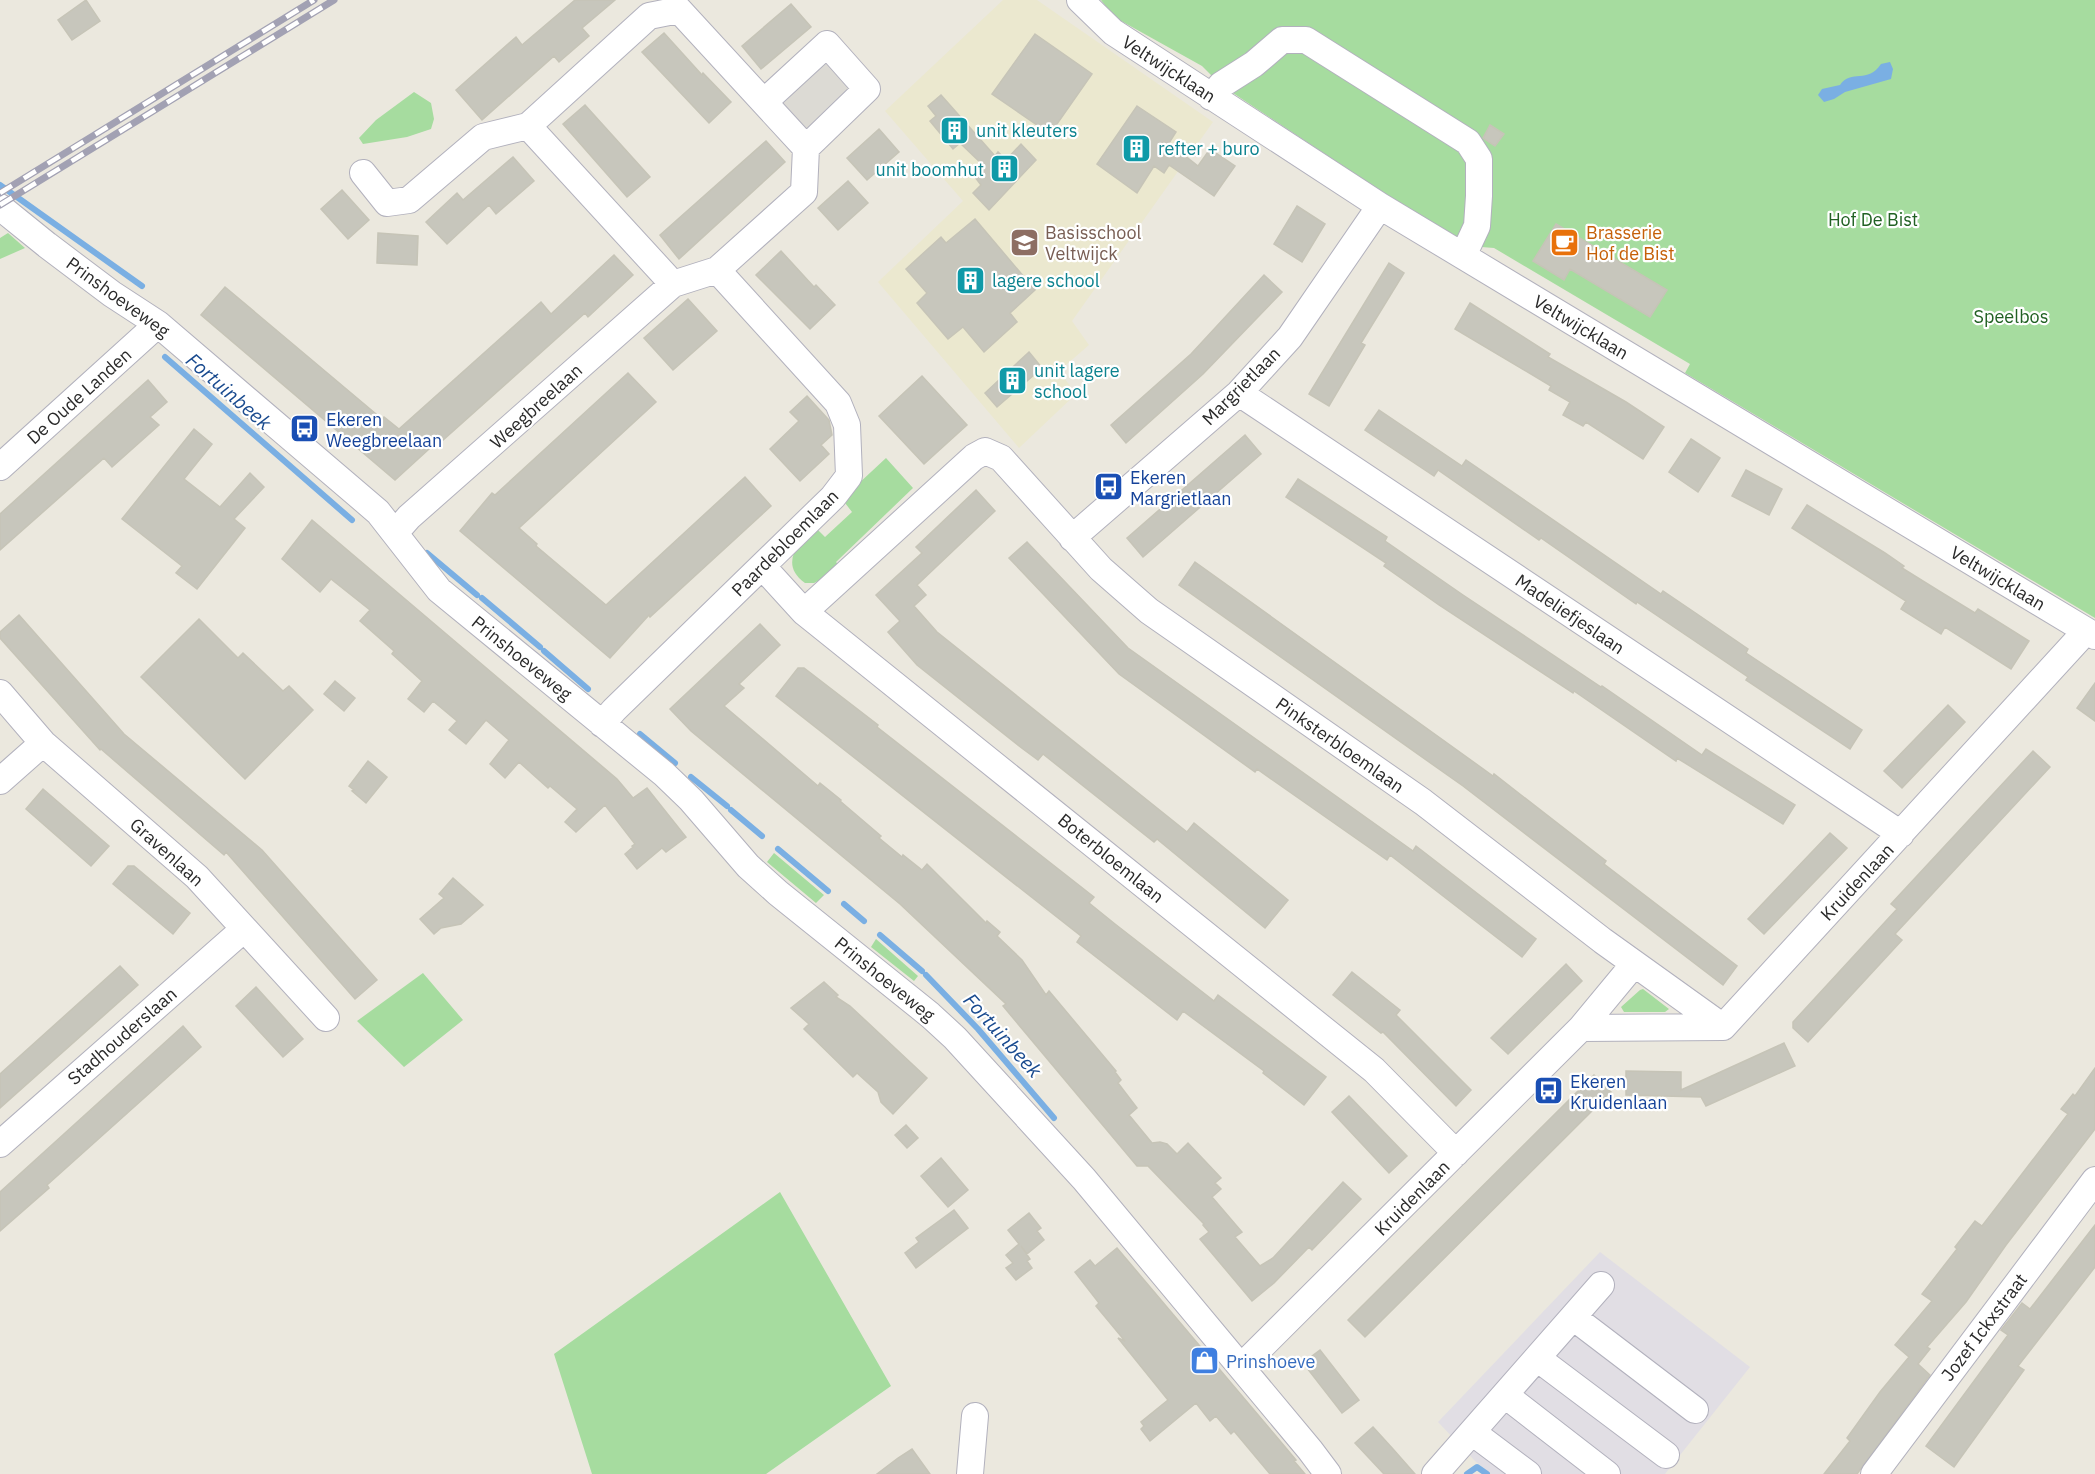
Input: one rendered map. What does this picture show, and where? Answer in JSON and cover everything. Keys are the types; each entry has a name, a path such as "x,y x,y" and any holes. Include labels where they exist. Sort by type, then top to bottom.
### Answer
{"street":[{"name":"Veltwijcklaan","path":"1080,0 1113,32 1380,206 2090,634"},
{"path":"363,173 387,203 409,200 483,137 528,126 649,16 679,10 806,148 867,88 827,44 764,102"},
{"path":"1212,97 1221,85 1254,64 1282,40 1306,40 1458,135 1468,142 1479,159 1477,226 1462,256"},
{"path":"528,126 673,284"},
{"name":"Weegbreelaan","path":"397,530 673,284 717,270 804,192 806,148"},
{"name":"Margrietlaan","path":"1072,538 1239,393 1290,338 1380,206"},
{"name":"Prinshoeveweg","path":"0,207 112,294 158,324 378,512 397,530 439,590 608,717 691,800 748,866 955,1038 1084,1179 1328,1474"},
{"name":"Paardebloemlaan","path":"608,717 833,497 849,476 847,425 838,403 717,270"},
{"name":"De Oude Landen","path":"0,467 158,324"},
{"name":"Madeliefjeslaan","path":"1239,393 1900,834"},
{"name":"Pinksterbloemlaan","path":"804,612 974,457 986,451 1001,458 1101,569 1149,611 1423,802 1634,964 1723,1027"},
{"name":"Boterbloemlaan","path":"763,567 804,612 1374,1070 1456,1154"},
{"name":"Kruidenlaan","path":"1723,1027 1900,834 2090,634"},
{"name":"Gravenlaan","path":"0,693 43,743 197,877 326,1018"},
{"path":"0,781 43,743"},
{"name":"Stadhouderslaan","path":"0,1144 244,929"},
{"name":"Kruidenlaan","path":"1241,1366 1581,1028 1634,964"},
{"path":"1581,1028 1723,1027"},
{"name":"Jozef Ickxstraat","path":"1874,1474 2095,1180"},
{"path":"1435,1474 1601,1285"},
{"path":"1573,1317 1695,1410"},
{"path":"1538,1358 1666,1455"},
{"path":"1505,1395 1607,1474"},
{"path":"970,1474 975,1416"},
{"path":"1472,1432 1528,1474"}],"shaded area":[{"name":"Basisschool Veltwijck","path":"1003,0 1037,0 1213,122 1072,321 1089,345 1059,371 1076,394 1019,448 878,282 963,201 885,111"},
{"path":"826,57 853,87 806,130 779,100"},
{"path":"1600,1252 1750,1367 1665,1474 1491,1474 1475,1461 1438,1422"}],"green space":[{"name":"Hof De Bist","path":"1101,0 2095,0 2095,618 1685,373 1690,364 1494,248 1469,246 1388,196 1221,85 1202,66 1114,17"},
{"path":"414,92 431,103 434,119 431,129 407,137 363,144 359,138 376,120"},
{"path":"8,233 25,248 0,259 0,238"},
{"path":"886,458 913,488 836,562 842,569 814,583 805,583 797,576 793,568 792,561 797,546 814,526 825,537 852,512 842,499"},
{"path":"774,853 824,895 816,903 767,862"},
{"path":"876,939 918,976 914,981 871,947"},
{"path":"423,973 463,1020 404,1067 357,1021"},
{"path":"1643,989 1669,1009 1665,1012 1624,1012 1621,1007"},
{"path":"780,1192 891,1386 766,1474 592,1474 554,1354"}],"water":[{"path":"1890,62 1893,69 1891,79 1845,92 1824,102 1818,95 1822,89 1840,85 1849,78 1871,73 1881,64"}],"building":[{"path":"86,0 100,21 72,40 58,20"},
{"path":"575,0 615,0 582,28 589,36 559,62 554,56 482,120 456,90 516,37 522,45"},
{"path":"791,4 811,27 761,69 742,46"},
{"path":"664,33 702,75 703,73 731,102 709,123 642,52"},
{"path":"1035,34 1092,74 1050,134 992,94"},
{"path":"941,95 995,156 998,152 1006,160 1021,144 1036,160 989,210 973,193 981,185 975,177 985,167 960,143 953,149 930,121 936,116 928,106"},
{"path":"585,105 650,177 627,197 563,124"},
{"name":"refter + buro","path":"1137,106 1176,132 1169,143 1198,166 1210,149 1235,166 1214,196 1169,165 1164,173 1154,166 1137,193 1097,164"},
{"path":"1490,125 1504,134 1495,146 1483,138"},
{"path":"879,129 899,152 867,180 847,158"},
{"path":"766,141 785,162 679,259 660,235"},
{"path":"513,157 534,181 496,214 489,205 447,244 426,222 457,193 463,200"},
{"path":"848,181 868,203 838,230 818,208"},
{"path":"342,190 369,220 348,239 321,209"},
{"path":"1297,206 1325,224 1302,262 1274,244"},
{"name":"lagere school","path":"975,219 1035,290 1010,313 1017,322 984,352 963,327 948,339 917,303 927,293 906,269 941,237 946,243"},
{"name":"Brasserie Hof de Bist","path":"1556,224 1667,290 1650,317 1570,269 1564,280 1533,261"},
{"path":"378,233 418,236 417,265 377,263"},
{"path":"781,251 814,287 816,285 835,305 810,329 756,275"},
{"path":"614,255 633,275 588,317 585,313 395,480 201,315 225,287 382,419 384,417 399,429 541,302 551,314"},
{"path":"1389,263 1404,273 1361,343 1365,345 1329,406 1309,394"},
{"path":"1264,275 1282,292 1203,374 1126,443 1111,425 1191,354"},
{"path":"688,299 717,331 673,370 644,338"},
{"path":"1470,303 1550,354 1548,357 1664,427 1643,459 1586,422 1583,426 1563,415 1570,402 1549,390 1551,386 1455,329"},
{"name":"unit lagere school","path":"1029,352 1042,368 997,407 985,393"},
{"path":"628,373 656,402 519,528 537,544 536,546 606,605 745,477 771,506 650,617 649,615 610,658 460,531 492,493 495,495"},
{"path":"922,376 967,425 924,464 879,416"},
{"path":"148,380 167,402 150,417 159,425 112,467 104,458 0,550 0,514"},
{"path":"807,396 829,420 832,435 821,445 829,454 800,481 770,449 799,421 790,412"},
{"path":"1379,410 1462,466 1466,460 1661,594 1663,591 1697,614 1748,649 1746,653 1862,730 1850,749 1746,680 1748,677 1637,602 1636,604 1541,538 1539,540 1438,470 1434,476 1365,430"},
{"path":"194,429 212,444 184,479 220,507 250,473 264,487 234,519 245,528 197,589 176,573 182,566 122,519"},
{"path":"1245,435 1261,454 1143,557 1127,538"},
{"path":"1691,439 1720,458 1698,492 1669,472"},
{"path":"1746,470 1782,489 1769,515 1732,496"},
{"path":"1298,479 1387,537 1385,541 1463,595 1702,755 1706,749 1795,805 1783,824 1677,758 1676,761 1574,691 1573,693 1439,605 1384,566 1386,563 1286,497"},
{"path":"976,490 995,511 917,585 926,595 914,606 937,632 1187,832 1194,823 1288,900 1265,928 1157,839 1154,842 1043,754 1038,760 1023,749 917,665 888,632 900,621 876,595 922,553 916,547"},
{"path":"1807,505 1885,553 1904,566 1902,568 1939,591 1975,613 1978,609 2029,641 2011,669 1945,627 1941,634 1901,609 1906,601 1792,528"},
{"path":"312,520 617,779 633,798 647,788 686,837 666,852 662,848 637,869 625,854 635,844 605,805 576,832 565,822 577,809 550,786 548,788 519,762 505,778 490,764 509,740 486,720 466,744 449,730 457,721 433,701 424,712 408,699 422,681 392,654 394,651 360,621 370,610 331,579 320,592 282,559"},
{"path":"1027,542 1128,648 1413,851 1416,846 1536,939 1522,957 1390,855 1387,860 1257,769 1255,772 1119,674 1009,558"},
{"path":"1195,562 1493,776 1494,774 1606,861 1604,864 1737,966 1723,985 1463,786 1179,585"},
{"path":"19,615 124,734 262,850 377,980 355,999 226,852 224,855 100,750 0,638 0,632"},
{"path":"199,619 238,658 243,653 283,691 289,686 313,710 245,779 141,677"},
{"path":"760,624 780,645 739,684 744,688 724,706 818,786 820,783 841,800 881,836 879,838 902,857 903,855 922,870 927,864 986,923 987,921 1000,932 997,936 1022,960 1046,995 1049,991 1116,1071 1121,1080 1118,1083 1137,1108 1129,1115 1152,1143 1167,1144 1177,1154 1188,1143 1221,1178 1215,1183 1221,1189 1212,1197 1242,1232 1235,1237 1260,1266 1273,1258 1343,1182 1361,1199 1312,1250 1309,1247 1274,1283 1252,1301 1200,1239 1209,1232 1204,1224 1148,1166 1137,1166 1003,1006 1006,1004 900,904 691,731 670,709"},
{"path":"798,668 804,668 878,725 877,727 1094,897 1089,903 1214,1001 1218,995 1326,1077 1304,1105 1263,1073 1264,1071 1183,1011 1177,1020 1077,942 1081,936 776,696"},
{"path":"335,681 355,698 344,711 324,694"},
{"path":"2095,683 2095,721 2077,708"},
{"path":"1948,705 1965,722 1902,788 1884,771"},
{"path":"2033,751 2050,767 1895,934 1902,940 1808,1042 1793,1028 1793,1022 1897,909 1891,904"},
{"path":"368,761 387,777 366,803 349,786"},
{"path":"43,789 109,846 91,866 26,809"},
{"path":"1830,833 1847,848 1764,934 1748,919"},
{"path":"128,866 134,866 190,913 173,934 113,884"},
{"path":"453,878 483,905 461,924 441,928 434,934 420,919 444,898 439,894"},
{"path":"1566,964 1582,981 1508,1054 1491,1038"},
{"path":"120,966 138,985 0,1108 0,1074"},
{"path":"1352,972 1400,1010 1396,1015 1471,1090 1456,1106 1383,1032 1381,1033 1333,995"},
{"path":"824,982 838,995 836,997 850,1006 927,1078 893,1114 881,1102 878,1092 857,1073 853,1077 804,1029 809,1024 791,1008"},
{"path":"256,987 303,1039 283,1057 236,1006"},
{"path":"183,1026 201,1047 47,1185 49,1188 0,1231 0,1192"},
{"path":"1784,1043 1795,1066 1706,1106 1701,1097 1626,1095 1626,1071 1681,1072 1681,1090"},
{"path":"2095,1068 2095,1129 2006,1245 1966,1302 1927,1347 1930,1349 1918,1364 1930,1375 1857,1474 1824,1474 1850,1441 1847,1438 1880,1392 1909,1357 1895,1345 1932,1301 1922,1294 1957,1249 1955,1247 1975,1221 1982,1226 2068,1114 2061,1109 2073,1094 2075,1096"},
{"path":"1594,1075 1611,1092 1365,1337 1348,1320"},
{"path":"1349,1096 1407,1156 1389,1173 1332,1112"},
{"path":"906,1125 918,1138 907,1148 895,1135"},
{"path":"941,1158 968,1190 948,1207 921,1176"},
{"path":"954,1210 968,1228 916,1268 905,1253 919,1242 916,1238"},
{"path":"1029,1213 1041,1228 1037,1231 1044,1240 1027,1254 1021,1246 1030,1259 1027,1261 1032,1268 1016,1280 1006,1268 1013,1263 1006,1255 1019,1244 1008,1230"},
{"path":"2095,1225 2095,1267 2018,1366 2024,1370 1954,1467 1926,1446 2008,1335 2001,1330 2022,1303 2030,1309"},
{"path":"1117,1248 1296,1460 1294,1461 1305,1474 1270,1474 1234,1431 1231,1434 1216,1416 1210,1421 1196,1403 1150,1441 1141,1429 1144,1426 1141,1422 1168,1400 1118,1338 1125,1341 1096,1306 1099,1303 1075,1272 1090,1260 1095,1266"},
{"path":"1320,1350 1359,1400 1342,1413 1303,1363"},
{"path":"1373,1427 1415,1474 1384,1474 1355,1443"},
{"path":"912,1449 930,1474 877,1474 898,1458"}],"waterway":[{"name":"Fortuinbeek","path":"0,185 142,286"},
{"name":"Fortuinbeek","path":"165,357 352,520"},
{"name":"Fortuinbeek","path":"427,553 477,595"},
{"name":"Fortuinbeek","path":"482,598 540,647"},
{"name":"Fortuinbeek","path":"544,651 588,689"},
{"name":"Fortuinbeek","path":"640,734 675,763"},
{"name":"Fortuinbeek","path":"691,777 727,806"},
{"name":"Fortuinbeek","path":"731,810 762,836"},
{"name":"Fortuinbeek","path":"778,849 828,891"},
{"name":"Fortuinbeek","path":"844,904 864,921"},
{"name":"Fortuinbeek","path":"880,935 922,971"},
{"name":"Fortuinbeek","path":"926,975 978,1029 1054,1118"},
{"name":"Fortuinbeek","path":"1467,1474 1477,1467 1487,1474"}],"railway":[{"path":"0,193 314,0"},
{"path":"0,205 334,0"}],"place":[{"name":"unit kleuters","path":"955,130"},
{"name":"refter + buro","path":"1137,148"},
{"name":"unit boomhut","path":"1005,169"},
{"name":"Basisschool Veltwijck","path":"1024,242"},
{"name":"Brasserie Hof de Bist","path":"1565,242"},
{"name":"lagere school","path":"971,280"},
{"name":"unit lagere school","path":"1013,380"},
{"name":"Ekeren Weegbreelaan","path":"305,429"},
{"name":"Ekeren Margrietlaan","path":"1109,487"},
{"name":"Ekeren Kruidenlaan","path":"1549,1091"},
{"name":"Prinshoeve","path":"1205,1361"}],"park label":[{"name":"Speelbos","path":"2011,316"}]}
